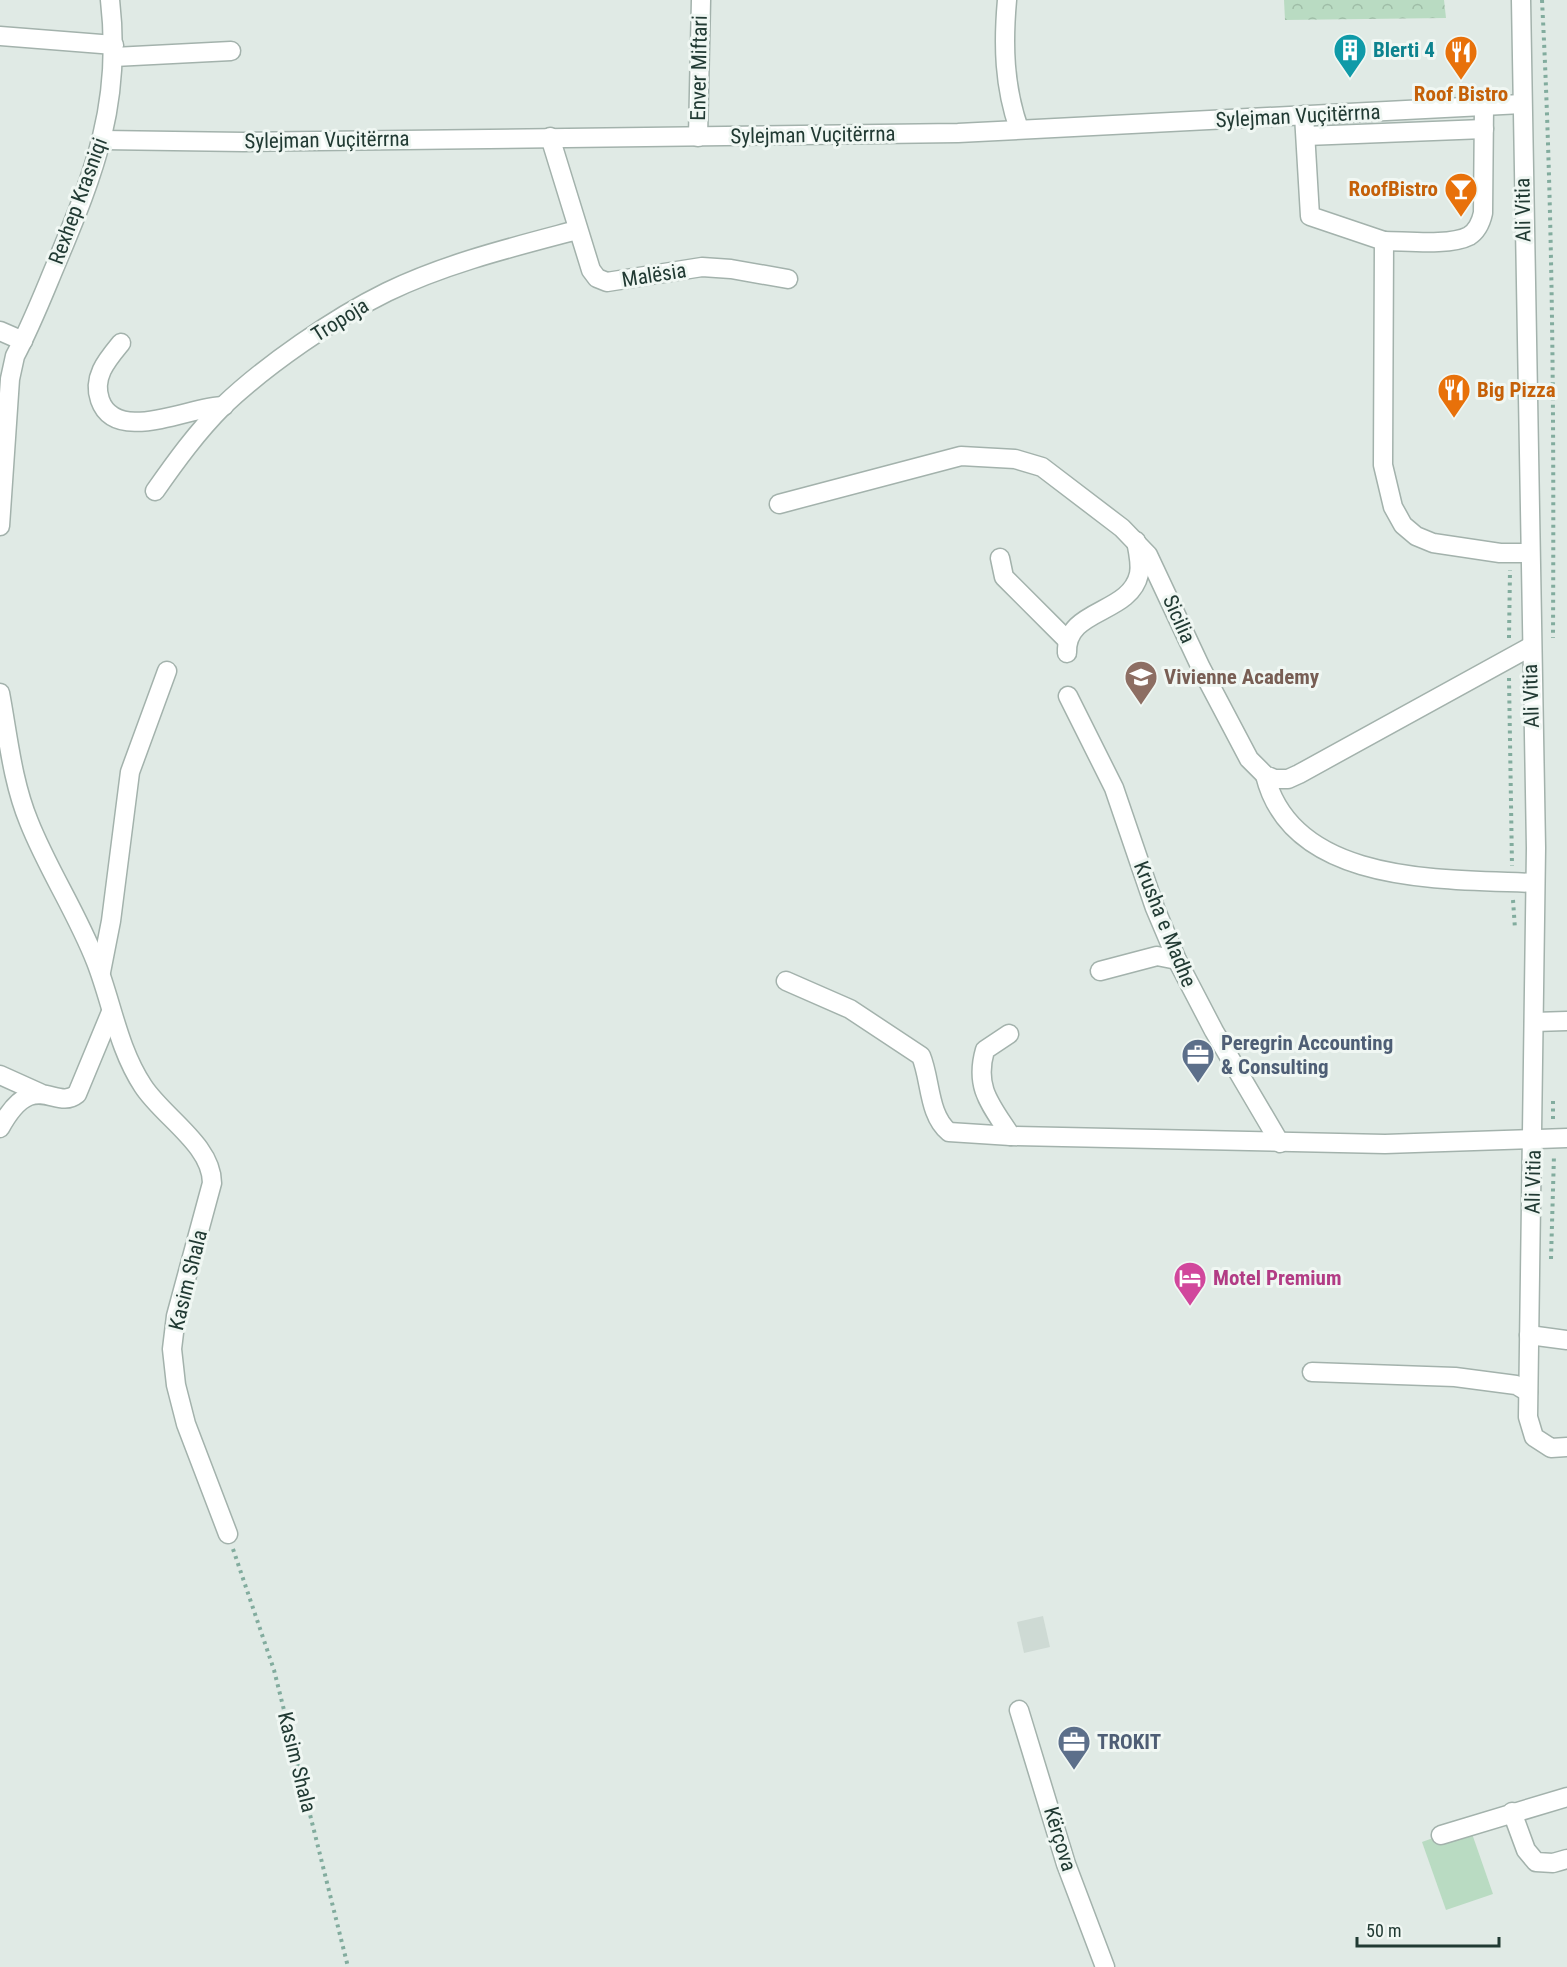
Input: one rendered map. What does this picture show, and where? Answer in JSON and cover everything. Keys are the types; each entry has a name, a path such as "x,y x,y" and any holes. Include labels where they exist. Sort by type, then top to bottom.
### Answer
{"street":[{"name":"Rexhep Krasniqi","path":"23,341 82,201 103,140 114,51 110,0"},
{"name":"Enver Miftari","path":"698,136 700,0"},
{"path":"1007,0 1005,77 1008,99 1019,129"},
{"name":"Ali Vitia","path":"1521,0 1535,883 1534,1138 1528,1416 1534,1437 1551,1448 1567,1447"},
{"path":"0,36 114,51 231,51"},
{"name":"Sylejman Vuçitërrna","path":"103,140 244,142 958,133 1522,104"},
{"path":"1304,115 1310,216 1384,241 1458,240 1471,235 1480,224 1483,213 1484,106"},
{"path":"1421,109 1422,132"},
{"path":"1306,136 1484,129"},
{"name":"Malësia","path":"550,137 577,230 591,270 597,278 607,282 702,267 731,269 788,279"},
{"name":"Tropoja","path":"155,491 190,442 224,406 302,344 346,315 387,292 485,255 577,230"},
{"path":"1384,241 1383,465 1392,507 1403,525 1416,536 1433,543 1500,552 1530,553"},
{"path":"0,331 23,341 15,356 10,379 0,526"},
{"path":"121,343 105,362 98,379 98,393 102,405 110,414 127,420 146,422 164,420 204,407 224,406"},
{"name":"Sicilia","path":"779,504 961,456 1015,459 1042,468 1136,539 1155,567 1201,669 1249,759 1265,775 1269,792 1287,820 1323,850 1351,863 1390,873 1535,883"},
{"path":"1000,558 1004,577 1067,647 1073,628 1126,596 1134,585 1139,574 1136,539"},
{"path":"1265,775 1275,779 1288,779 1299,774 1530,647"},
{"path":"101,973 111,921 130,772 167,671"},
{"name":"Kasim Shala","path":"0,693 20,797 28,820 74,912 101,973 111,1012 129,1060 142,1085 160,1109 198,1147 212,1173 212,1184 176,1316 172,1349 176,1385 186,1424 228,1534"},
{"name":"Krusha e Madhe","path":"1068,696 1114,788 1155,908 1177,960 1214,1031 1280,1143"},
{"path":"1100,971 1156,956 1177,960"},
{"path":"786,981 850,1009 921,1056 935,1112 941,1125 949,1132 1011,1136 1280,1143 1456,1143 1567,1138"},
{"path":"0,1075 40,1093 67,1098 76,1094 111,1012"},
{"path":"1534,1022 1567,1021"},
{"path":"1009,1034 985,1050 980,1066 980,1083 1011,1136"},
{"path":"0,1128 22,1100 40,1093"},
{"path":"1529,1335 1567,1340"},
{"path":"1312,1371 1455,1377 1516,1386 1528,1392"},
{"name":"Kërçova","path":"1019,1710 1066,1864 1105,1967"},
{"path":"1441,1835 1567,1797"},
{"path":"1512,1812 1526,1850 1536,1862 1553,1863 1567,1859"}],"path":[{"name":"Kasim Shala","path":"228,1534 274,1670 348,1967"}],"shaded area":[{"path":"1043,1616 1050,1647 1024,1653 1017,1622"}],"green space":[{"path":"1284,0 1444,0 1446,18 1285,20"},
{"path":"1469,1825 1493,1894 1446,1910 1422,1842"}],"place":[{"name":"Blerti 4","path":"1350,79"},
{"name":"Roof Bistro","path":"1461,81"},
{"name":"RoofBistro","path":"1461,218"},
{"name":"Big Pizza","path":"1454,419"},
{"name":"Vivienne Academy","path":"1141,706"},
{"name":"Peregrin Accounting & Consulting","path":"1198,1084"},
{"name":"Motel Premium","path":"1190,1307"},
{"name":"TROKIT","path":"1074,1771"}]}
